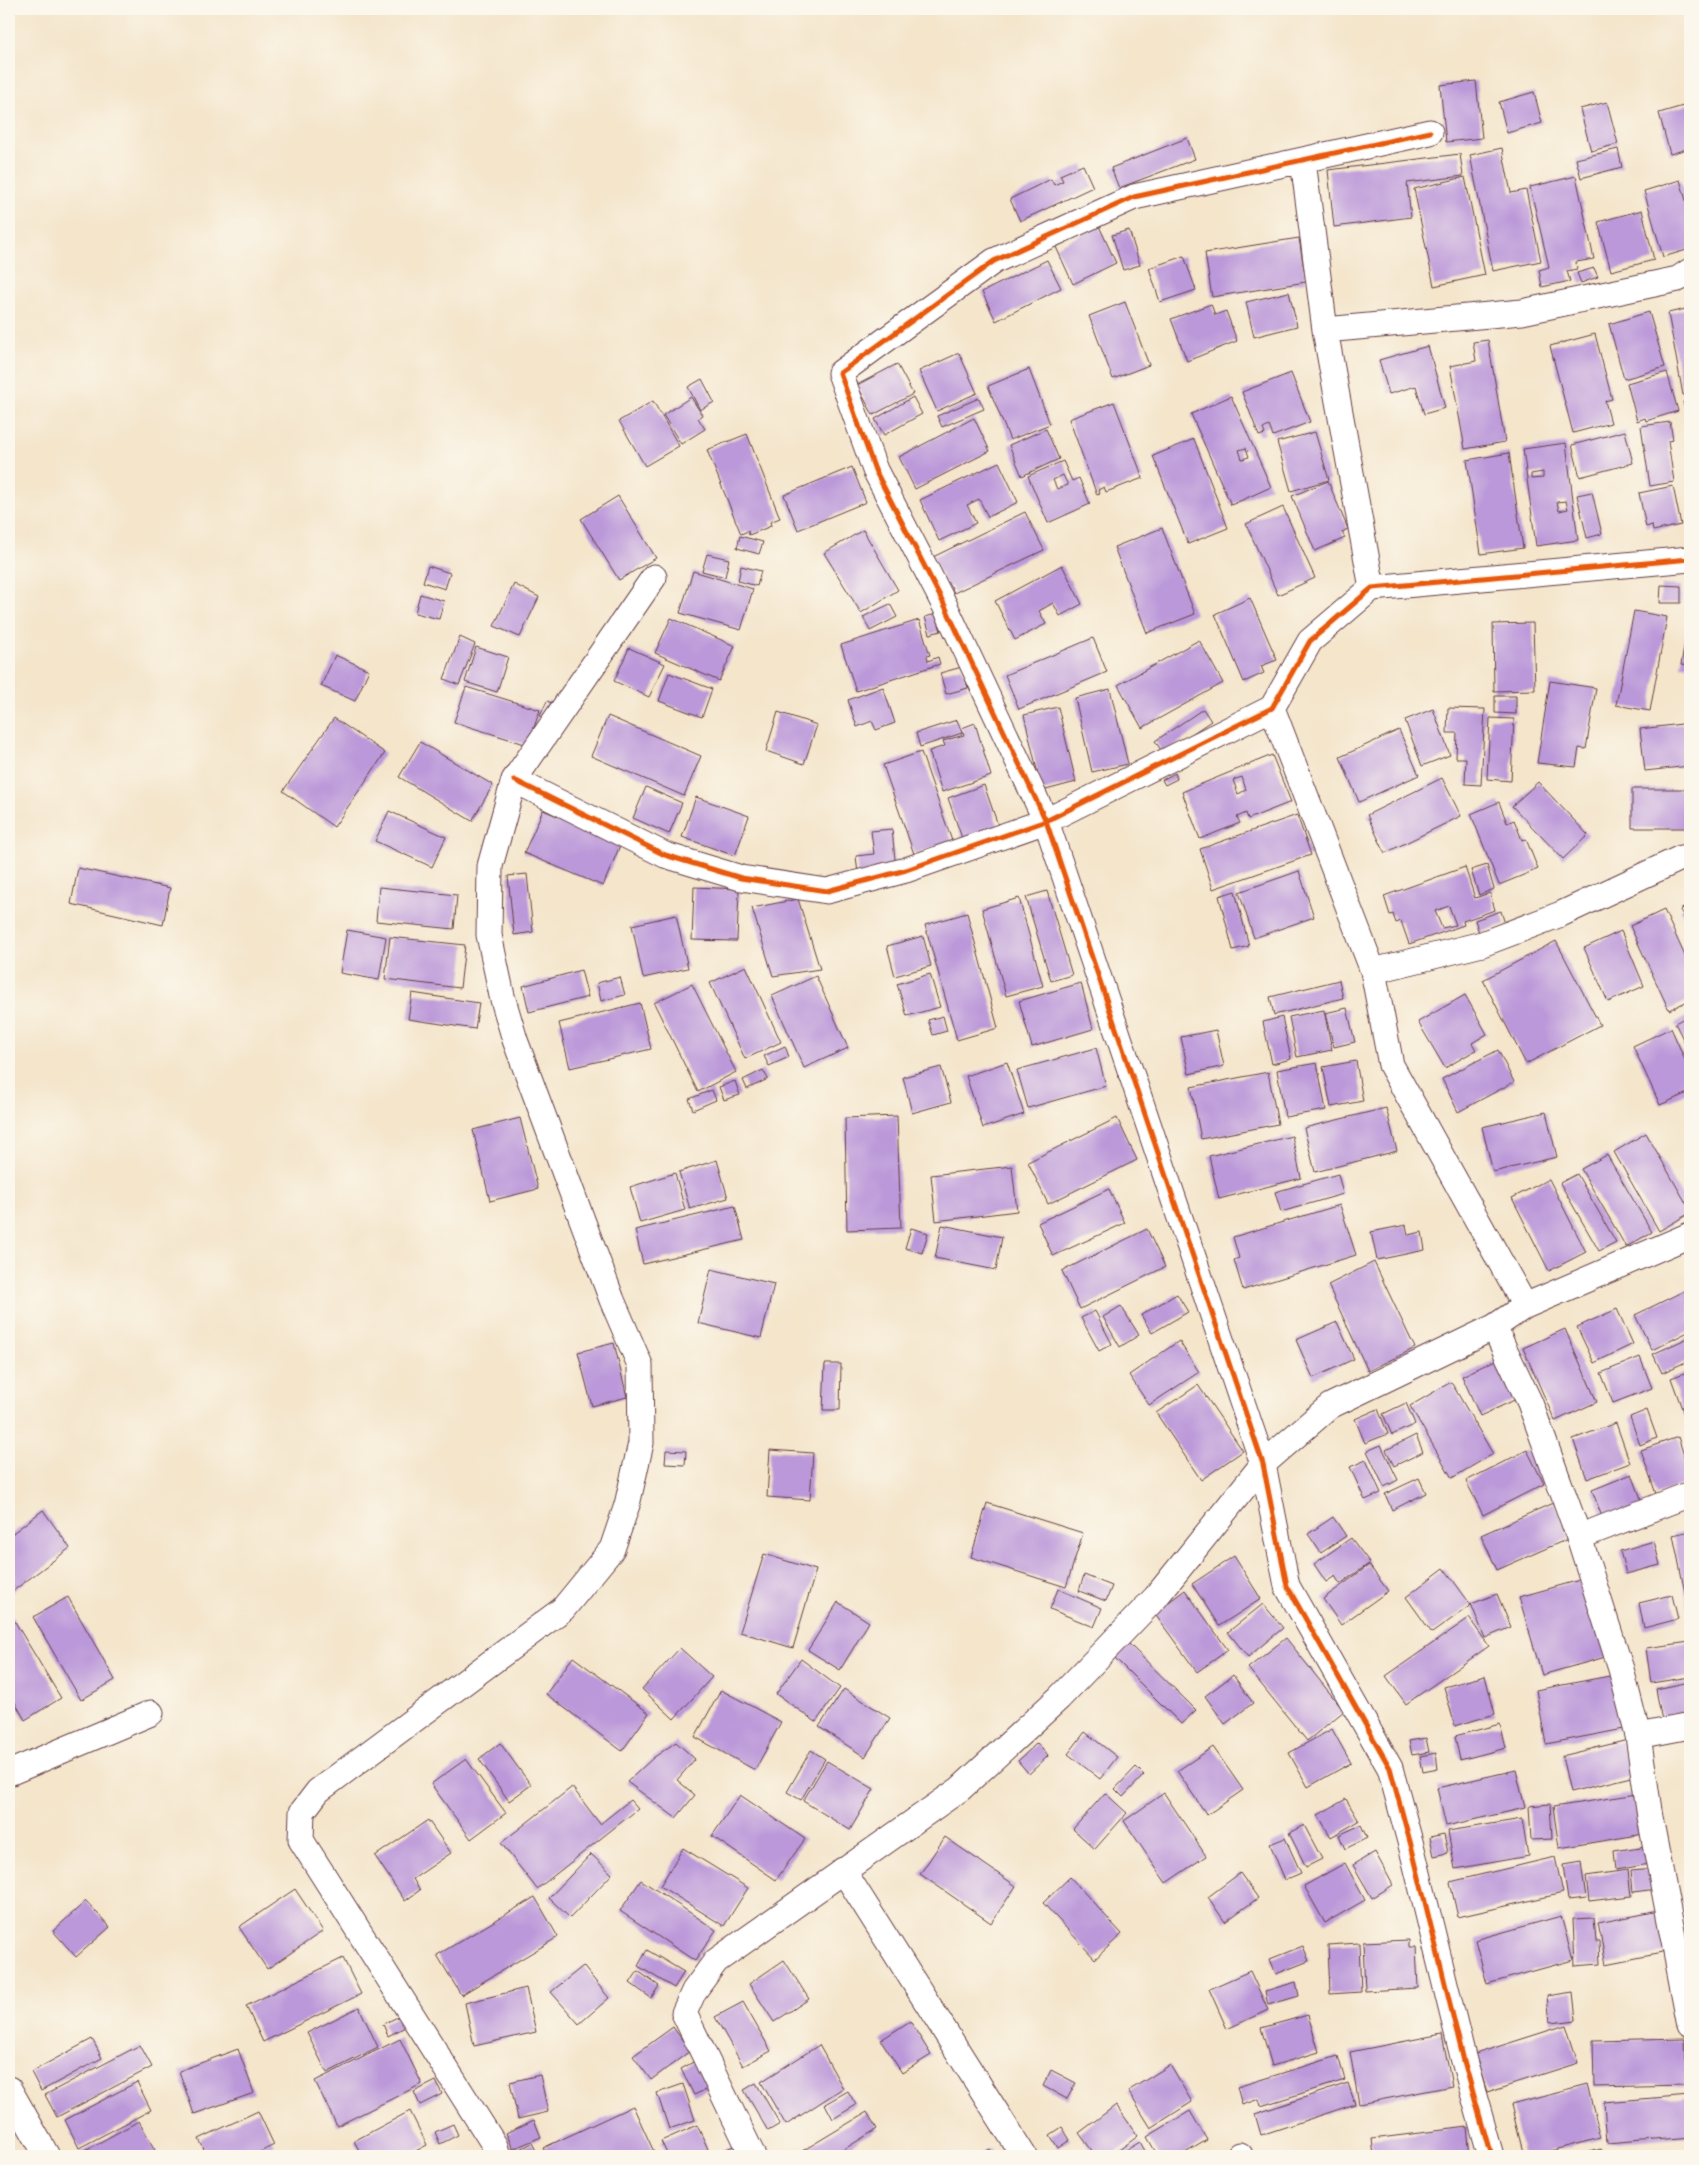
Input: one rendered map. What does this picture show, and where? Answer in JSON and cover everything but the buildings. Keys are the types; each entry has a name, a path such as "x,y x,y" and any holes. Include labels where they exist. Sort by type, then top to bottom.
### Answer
{"street":[{"path":"1430,132 1134,197 994,261 840,372 875,470 945,606 1046,820 1263,1464 1287,1586 1390,1768 1464,2060 1491,2156"},
{"path":"1303,161 1325,330 1372,588"},
{"path":"1325,330 1522,312 1678,279 1690,271"},
{"path":"514,780 665,855 741,878 827,891 906,870 1046,820 1272,708 1310,641 1372,588 1690,559"},
{"path":"498,2156 495,2146 301,1840 302,1812 318,1791 563,1609 612,1549 627,1504 641,1443 640,1365 612,1300 515,1040 502,996 489,935 490,866 514,780 654,577"},
{"path":"1272,708 1372,971 1391,1065 1525,1306"},
{"path":"1372,971 1482,944 1560,914 1681,858 1690,857"},
{"path":"754,2156 684,2013 694,1991 716,1961 960,1789 1059,1698 1156,1597 1263,1464 1330,1406 1494,1327 1525,1306 1690,1235"},
{"path":"1494,1327 1530,1403 1579,1537 1622,1669 1638,1736 1650,1817 1690,2025"},
{"path":"1579,1537 1690,1494"},
{"path":"9,1773 79,1745 151,1712"},
{"path":"1638,1736 1690,1726"},
{"path":"843,1870 1024,2156"},
{"path":"9,2089 47,2156"}],"cycle path":[{"path":"1430,132 1134,197 994,261 840,373 875,470 945,606 1046,821 1272,708 1310,641 1372,588 1690,559"},
{"path":"514,780 665,855 741,878 827,891 906,870 1046,821 1263,1464 1287,1586 1390,1768 1464,2061 1491,2156"}]}
